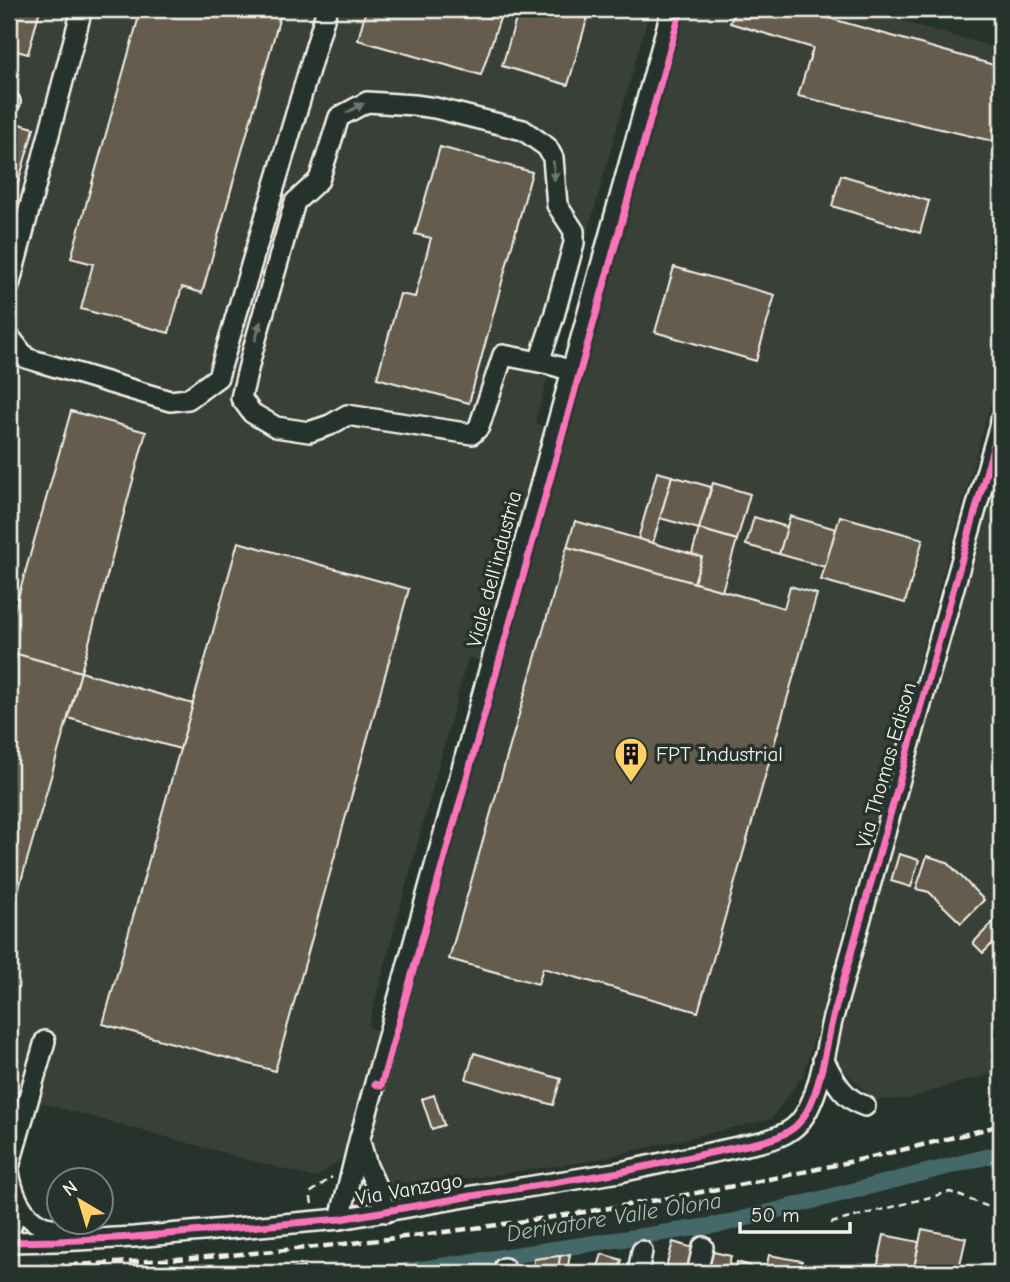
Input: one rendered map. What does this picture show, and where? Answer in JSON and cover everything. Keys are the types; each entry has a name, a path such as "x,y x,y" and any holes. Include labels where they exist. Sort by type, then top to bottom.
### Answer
{"street":[{"path":"9,286 82,9"},
{"path":"9,336 26,358 170,401 188,399 218,377 327,9"},
{"name":"Viale dell'industria","path":"340,1219 359,1141 672,9"},
{"path":"539,362 554,316 574,231 557,205 553,158 547,147 523,130 435,108 367,102 339,117 319,180 295,202 241,398 252,413 276,427 309,432 330,425 347,415 472,434 479,427 503,355 572,371"},
{"name":"Via Thomas Edison","path":"804,1118 815,1094 832,1021 1001,419"},
{"path":"44,1041 9,1169 10,1185 19,1205 28,1216 44,1227 90,1229 134,1237"},
{"path":"823,1059 842,1092 865,1107"},
{"name":"Via Vanzago","path":"9,1242 134,1237 340,1219 386,1212 620,1172 761,1142 781,1136 804,1118"},
{"path":"359,1141 386,1212"},
{"path":"9,1231 19,1205"},
{"path":"697,1273 703,1247"},
{"path":"638,1273 642,1251"}],"path":[{"path":"312,1208 310,1193 331,1177"},
{"path":"831,1223 950,1192 989,1207"},
{"path":"322,1268 323,1273"}],"shaded area":[{"path":"9,9 650,9 535,423 545,427 481,661 468,657 368,1027 378,1030 344,1157 316,1178 16,1096 9,1120"},
{"path":"683,9 895,9 893,19 1001,49 1001,366 804,1074 771,1119 584,1162 388,1190 368,1138"},
{"path":"1001,441 1001,1073 974,1078 907,1099 874,1100 830,1057"}],"building":[{"path":"9,9 40,9 28,54 9,49"},
{"path":"141,9 282,9 202,293 182,287 169,333 81,309 93,264 71,258"},
{"path":"366,9 503,9 481,75 358,40"},
{"path":"519,9 590,9 568,85 502,66"},
{"path":"736,9 797,9 1001,67 1001,143 798,96 813,48 730,23"},
{"path":"9,121 34,128 9,215"},
{"path":"440,147 532,172 469,403 377,378 400,294 415,297 431,238 415,234"},
{"path":"841,175 929,201 920,233 832,206"},
{"path":"674,267 775,295 756,361 655,332"},
{"path":"71,411 146,432 81,672 9,652 9,629"},
{"path":"657,472 672,476 653,543 638,539"},
{"path":"672,476 711,487 699,529 660,518"},
{"path":"713,483 750,494 737,540 699,529"},
{"path":"790,516 836,529 825,567 779,554"},
{"path":"840,516 923,539 905,603 821,580"},
{"path":"754,517 787,527 779,554 746,545"},
{"path":"575,521 702,557 694,583 567,547"},
{"path":"699,529 737,540 722,591 694,583 702,557 692,554"},
{"path":"238,542 409,589 275,1071 103,1024"},
{"name":"FPT Industrial","path":"567,547 784,608 790,586 817,594 698,1012 543,968 538,984 449,959"},
{"path":"17,654 81,672 9,923 9,682"},
{"path":"81,672 193,704 180,749 68,718"},
{"path":"899,854 919,860 911,887 891,881"},
{"path":"927,856 947,862 984,900 961,923 929,892 916,889"},
{"path":"996,919 1001,925 1001,935 983,953 973,943"},
{"path":"474,1053 561,1079 553,1105 466,1079"},
{"path":"434,1095 444,1125 432,1129 422,1099"},
{"path":"922,1229 966,1238 958,1273 914,1267"},
{"path":"884,1235 919,1242 913,1273 876,1273"},
{"path":"673,1242 696,1249 688,1273 666,1267"},
{"path":"709,1251 731,1256 727,1273 705,1273"},
{"path":"570,1254 567,1273 557,1273 560,1256"},
{"path":"602,1254 622,1260 618,1273 596,1273"},
{"path":"769,1255 802,1261 799,1273 765,1273"},
{"path":"560,1256 558,1270 533,1273 534,1259"},
{"path":"737,1262 751,1266 749,1273 734,1273"},
{"path":"304,1267 305,1273 283,1273 282,1270"}],"waterway":[{"name":"Derivatore Valle Olona","path":"394,1273 723,1224 1001,1153"}],"railway":[{"path":"9,1267 256,1253 555,1217 779,1177 1001,1125"}],"cycle path":[{"path":"375,1084 381,1086 681,9"},
{"path":"9,1242 134,1237 340,1219 620,1172 761,1142 792,1129 808,1109 819,1080 832,1021 1001,420"}],"place":[{"name":"FPT Industrial","path":"631,784"}]}
